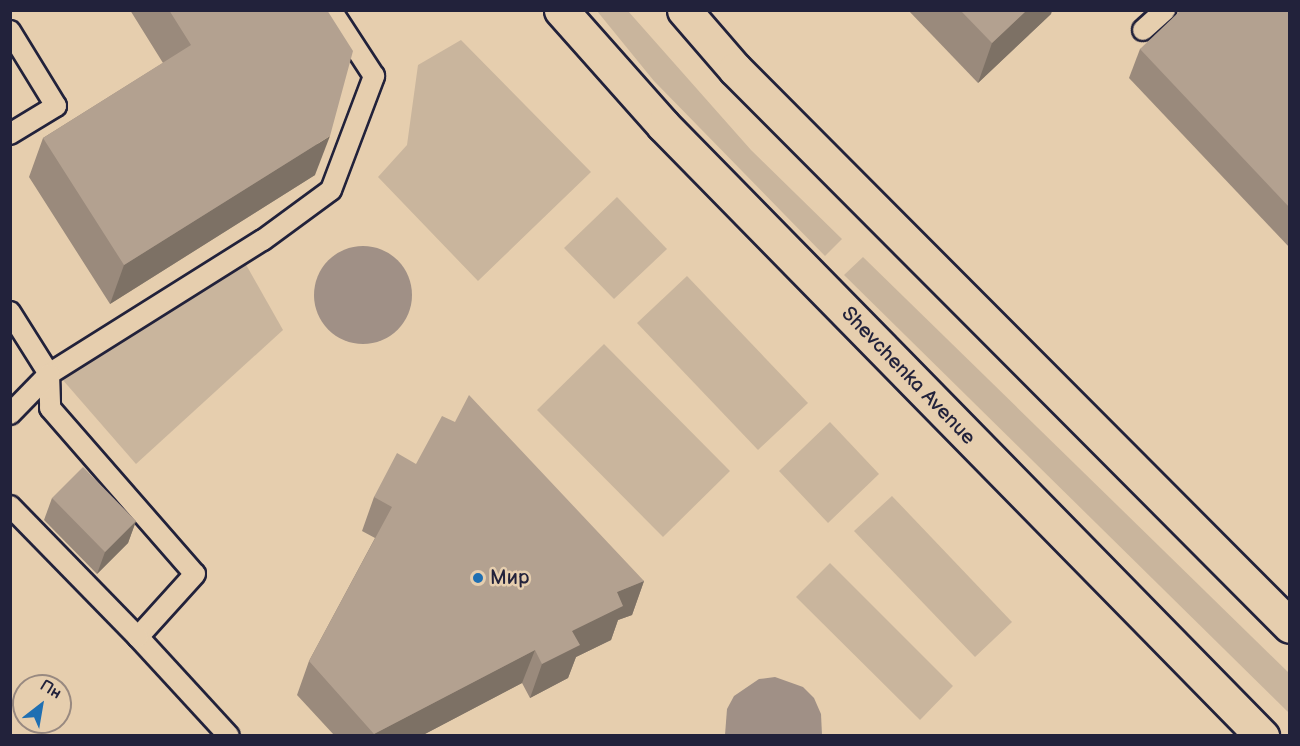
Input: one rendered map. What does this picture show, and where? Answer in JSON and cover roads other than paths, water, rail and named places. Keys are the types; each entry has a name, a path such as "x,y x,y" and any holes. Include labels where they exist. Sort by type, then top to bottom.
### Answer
{"street":[{"name":"Shevchenka Avenue","path":"561,10 663,125 1262,735"},
{"path":"684,10 735,69 1290,626"}],"lane":[{"path":"10,414 50,374 263,240 331,190 374,76 331,10"},
{"path":"1143,30 1165,10"},
{"path":"10,31 56,106 10,134"},
{"path":"10,312 50,374 50,408 195,574 138,637"},
{"path":"10,506 138,637 229,735"}],"place":[{"name":"Мир","path":"478,578"}]}
